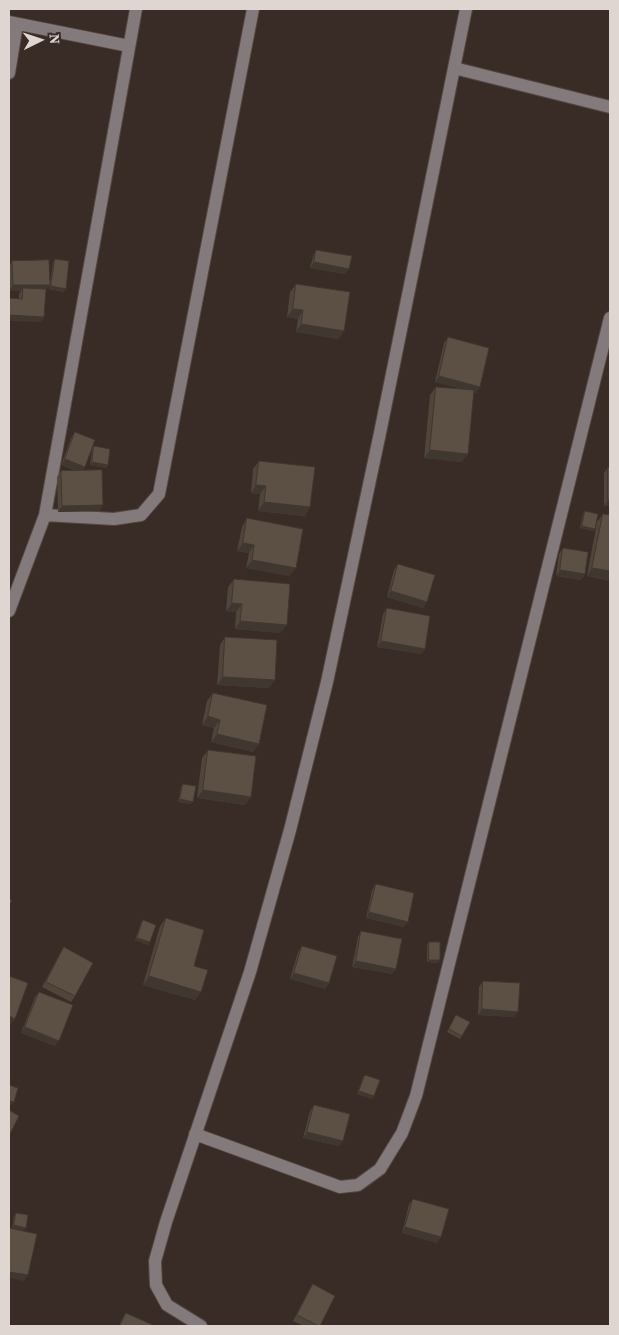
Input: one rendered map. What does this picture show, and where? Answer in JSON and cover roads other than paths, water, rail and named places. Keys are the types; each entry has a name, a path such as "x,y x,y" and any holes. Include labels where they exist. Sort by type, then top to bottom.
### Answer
{"street":[{"path":"9,611 45,514 136,9"},
{"path":"45,514 114,519 140,515 159,494 253,9"},
{"path":"201,1326 168,1305 156,1286 155,1261 166,1222 253,962 290,830 327,682 380,433 466,9"},
{"path":"9,73 13,23 129,46"},
{"path":"454,68 610,107"},
{"path":"196,1134 340,1187 358,1185 380,1168 402,1133 416,1096 610,318"}]}
